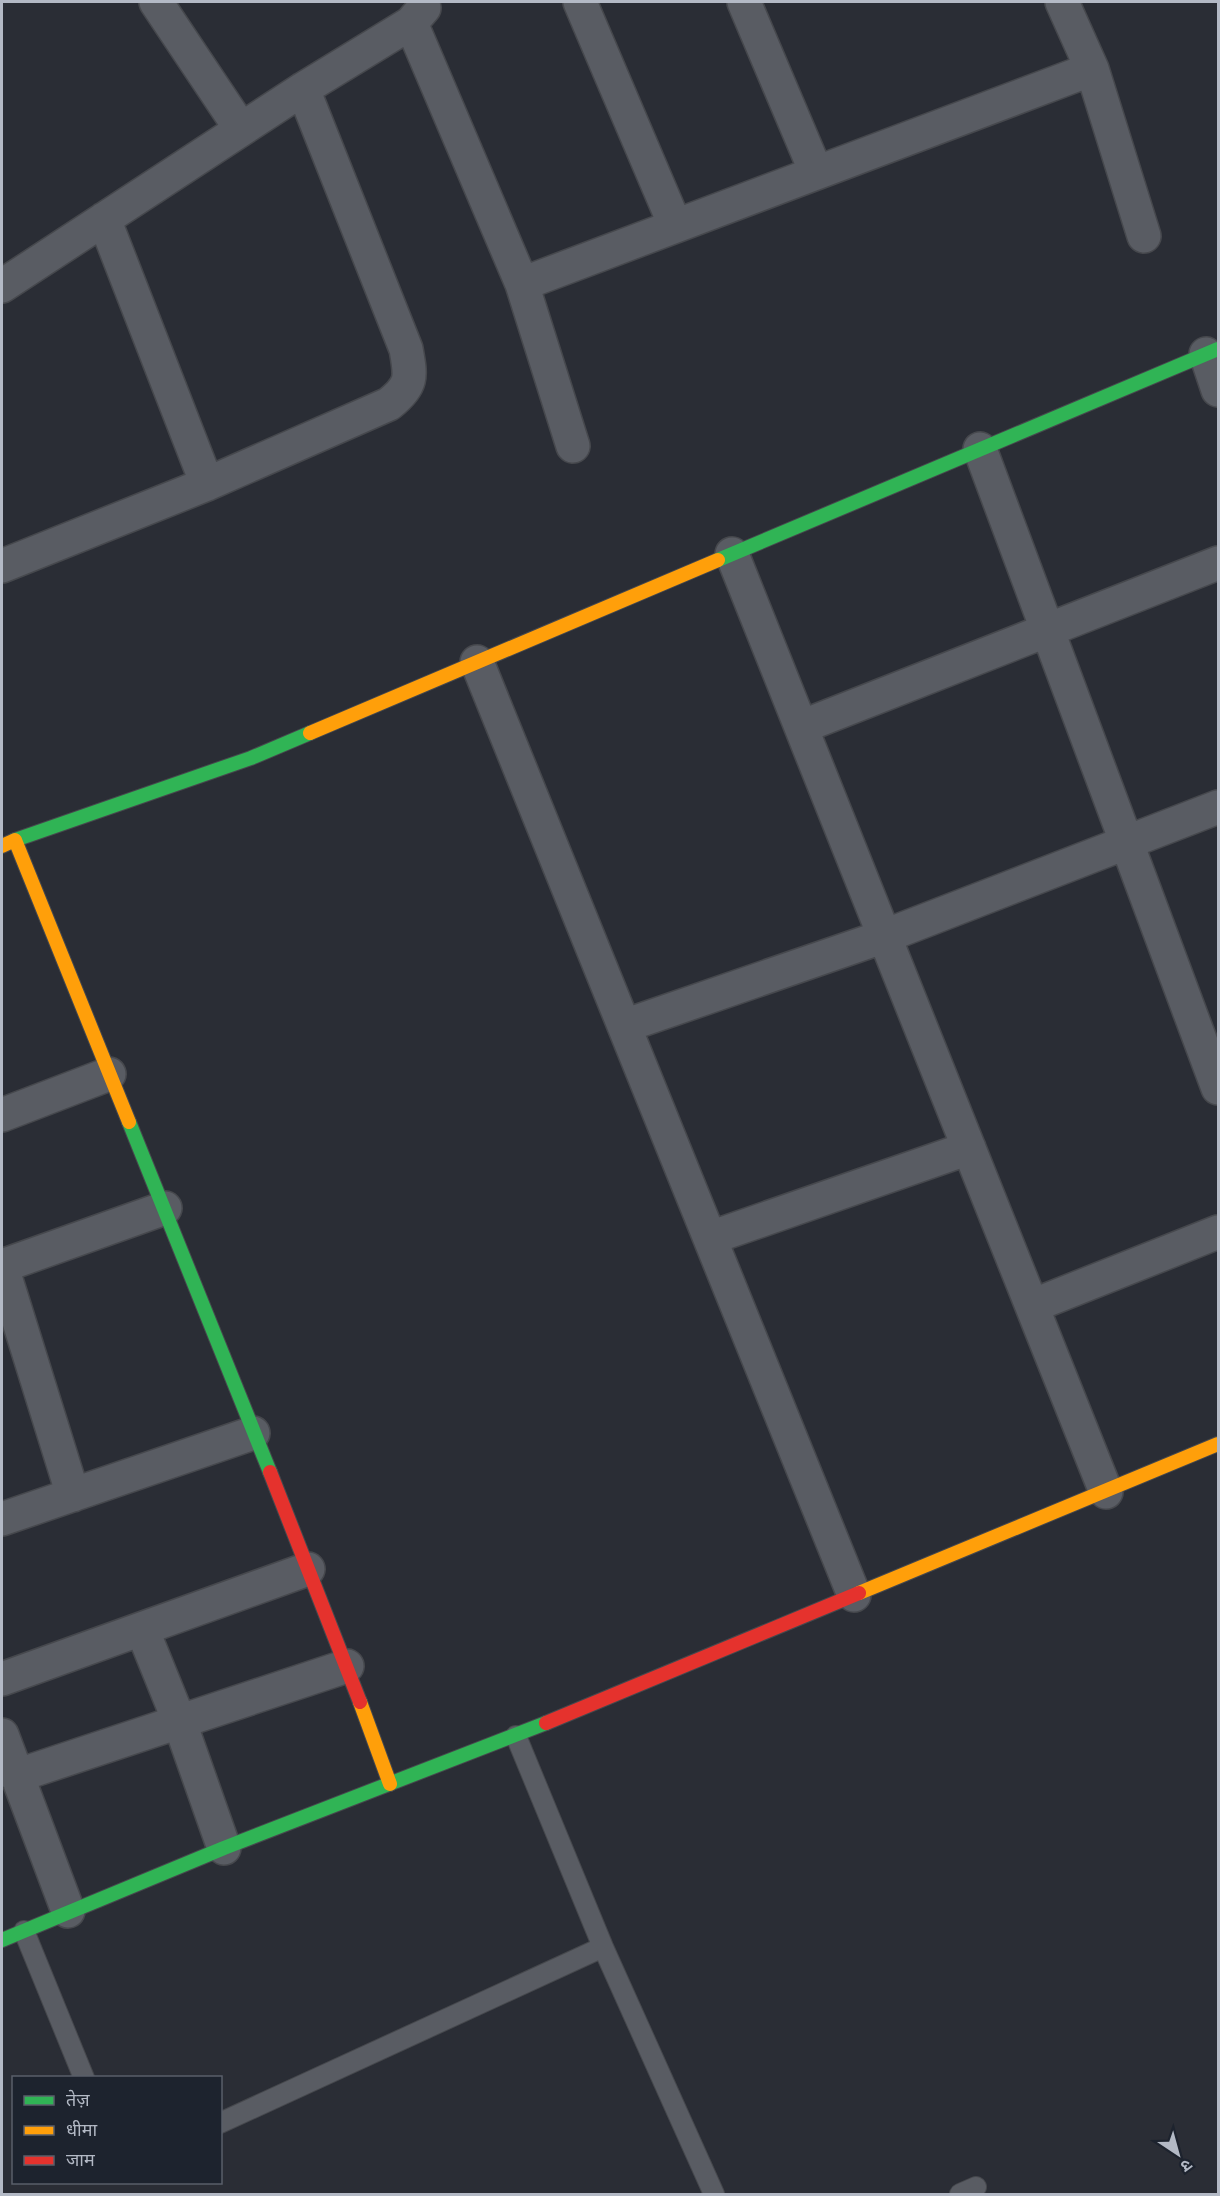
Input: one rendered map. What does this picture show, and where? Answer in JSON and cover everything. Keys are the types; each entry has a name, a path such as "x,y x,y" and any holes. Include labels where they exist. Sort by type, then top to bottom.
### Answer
{"street":[{"path":"156,2 241,129"},
{"path":"580,2 675,225"},
{"path":"744,2 816,172"},
{"path":"1062,2 1092,69 1144,236"},
{"path":"2,286 423,8 522,284 573,446"},
{"path":"522,284 1092,69"},
{"path":"2,566 207,484 389,404 403,393 411,376 406,349 303,89"},
{"path":"104,219 207,484"},
{"path":"2,846 251,758 1212,352 1218,390"},
{"path":"980,449 1218,1088"},
{"path":"732,554 1106,1492"},
{"path":"801,727 1218,563"},
{"path":"477,662 854,1595"},
{"path":"624,1026 885,936 1218,807"},
{"path":"15,840 165,1208 347,1666 390,1784"},
{"path":"2,1115 109,1074"},
{"path":"710,1238 969,1148"},
{"path":"73,1495 2,1267 165,1208"},
{"path":"1032,1306 1218,1232"},
{"path":"2,1519 253,1433"},
{"path":"2,1940 224,1848 516,1736 1218,1444"},
{"path":"2,1679 308,1569"},
{"path":"142,1629 180,1723 224,1848"},
{"path":"16,1776 347,1666"},
{"path":"2,1735 68,1911"}],"lane":[{"path":"516,1736 603,1947 714,2194"},
{"path":"24,1931 83,2076"},
{"path":"222,2122 603,1947"}],"traffic: fast":[{"path":"718,560 1218,349"},
{"path":"15,840 251,758 310,733"},
{"path":"129,1122 270,1472"},
{"path":"2,1940 224,1848 546,1723"}],"traffic: slow":[{"path":"310,733 718,560"},
{"path":"2,846 15,840 129,1122"},
{"path":"859,1593 1218,1444"},
{"path":"360,1702 390,1784"}],"traffic: jam":[{"path":"270,1472 360,1702"},
{"path":"546,1723 859,1593"}]}
